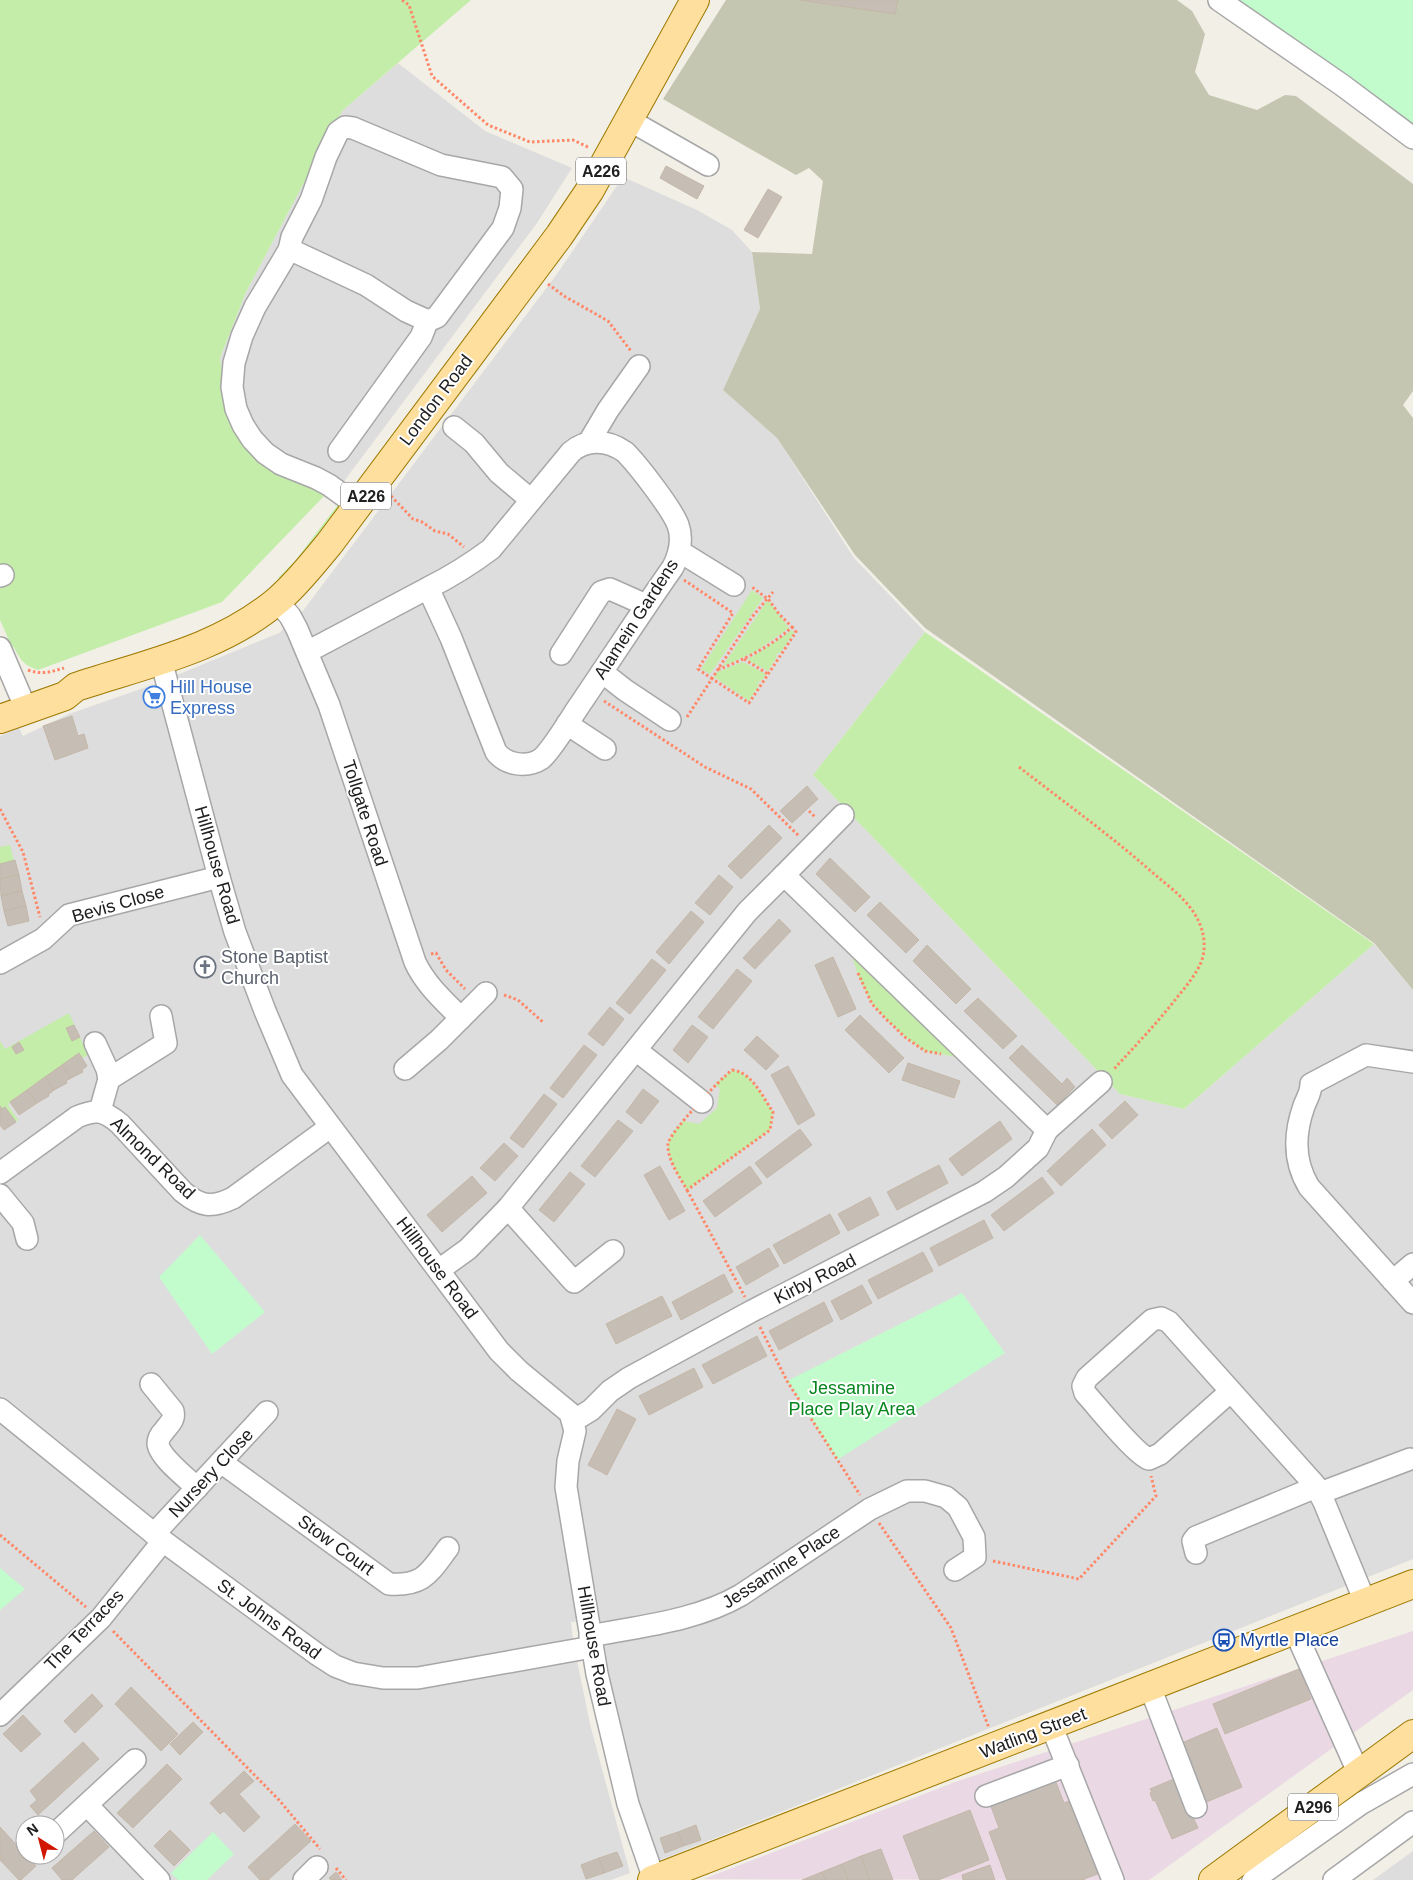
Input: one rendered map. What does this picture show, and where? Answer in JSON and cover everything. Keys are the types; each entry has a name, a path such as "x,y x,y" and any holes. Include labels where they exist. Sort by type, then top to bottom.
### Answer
{"main road":[{"name":"London Road","path":"0,718 16,701 59,681 76,687 161,660 217,639 248,622 277,600 308,570 358,506 559,236 590,190 695,0"},
{"name":"Watling Street","path":"655,1879 1366,1604 1413,1584"},
{"name":"A296","path":"1213,1880 1413,1734"}],"street":[{"path":"1219,0 1413,138"},
{"path":"629,120 708,165"},
{"path":"289,249 366,285 406,311 425,320 432,320 437,317 503,228 509,213 513,190 502,177 441,164 353,128 345,127 338,132 312,200 292,237 289,249 255,307 239,344 232,374 232,386 236,409 248,433 269,457 322,481 358,506"},
{"path":"339,451 421,337 425,320"},
{"path":"307,652 428,588 476,560 490,549 570,452 589,442 608,410 639,366"},
{"path":"454,427 474,443 499,474 531,500"},
{"name":"Alamein Gardens","path":"428,588 451,638 488,735 500,756 507,761 517,764 540,759 606,675 646,605 673,567 679,551 680,535 676,521 630,457 623,450 610,444 589,442"},
{"path":"679,551 741,585"},
{"path":"561,654 601,592 610,589 646,605"},
{"name":"Tollgate Road","path":"277,600 290,616 307,652 339,734 415,962 428,984 461,1018"},
{"path":"0,648 16,701"},
{"name":"Hillhouse Road","path":"161,660 219,877 244,957 283,1056 297,1084 508,1361 567,1409 573,1421 575,1431 568,1461 566,1487 591,1642 625,1794 655,1879"},
{"path":"606,675 675,728"},
{"path":"567,724 605,749"},
{"path":"439,1270 468,1249 508,1208 747,912 843,815"},
{"path":"784,874 1047,1130"},
{"name":"Bevis Close","path":"0,963 43,939 69,915 219,877"},
{"path":"405,1069 485,994"},
{"path":"109,1079 166,1043 161,1016"},
{"path":"95,1044 107,1069 109,1079 100,1112"},
{"path":"636,1050 702,1102"},
{"path":"1413,1062 1366,1055 1311,1084 1311,1092 1304,1104 1297,1132 1297,1157 1301,1172 1309,1187 1413,1304"},
{"name":"Kirby Road","path":"573,1421 591,1410 610,1391 629,1378 752,1311 978,1196 1006,1177 1038,1148 1047,1130 1101,1082"},
{"name":"Almond Road","path":"0,1173 77,1117 89,1112 100,1112 111,1116 120,1124 183,1192 193,1200 205,1205 218,1205 233,1198 330,1127"},
{"path":"0,1195 23,1223 27,1239"},
{"path":"508,1208 574,1282 613,1251"},
{"path":"1393,1281 1413,1264"},
{"path":"1231,1391 1156,1457 1150,1459 1146,1458 1134,1447 1085,1393 1083,1386 1087,1378 1153,1319 1161,1318 1169,1322 1231,1391 1318,1490 1366,1604"},
{"path":"151,1384 173,1411 174,1416 173,1422 160,1436 158,1444 161,1452 197,1488"},
{"name":"St. Johns Road","path":"0,1409 158,1537 335,1666 353,1673 383,1678 418,1678 591,1642"},
{"name":"Nursery Close","path":"158,1537 197,1488 267,1412"},
{"path":"1196,1553 1192,1542 1196,1537 1318,1490 1410,1458"},
{"name":"Stow Court","path":"221,1462 389,1584 407,1585 426,1576 448,1548"},
{"name":"Jessamine Place","path":"591,1642 700,1614 722,1606 742,1595 870,1509 907,1491 925,1491 946,1497 958,1507 974,1537 975,1557"},
{"name":"The Terraces","path":"0,1715 101,1618 158,1537"},
{"path":"955,1570 975,1557"},
{"path":"1295,1631 1358,1774"},
{"path":"1150,1687 1196,1807"},
{"path":"1051,1725 1113,1880"},
{"path":"65,1825 135,1760"},
{"path":"986,1796 1068,1765"},
{"path":"1253,1880 1362,1803 1413,1774"},
{"path":"87,1804 159,1880"},
{"path":"1334,1880 1413,1822"}],"path":[{"path":"402,0 409,5 432,76 488,125 530,142 573,140 591,148"},
{"path":"545,282 564,296 608,321 640,362 639,366"},
{"path":"387,493 412,519 423,523 435,531 448,534 467,550"},
{"path":"678,576 733,613 698,669 749,703 796,632 779,614 768,598 741,585"},
{"path":"675,728 704,692 711,678 761,604 773,592"},
{"path":"718,668 720,669 744,659 770,644 792,627"},
{"path":"744,659 768,674"},
{"path":"606,675 598,696 674,748 714,772 752,790 802,839"},
{"path":"1019,767 1129,852 1182,898 1200,923 1204,937 1202,960 1194,975 1159,1020 1101,1082"},
{"path":"0,809 23,852 38,914 52,931"},
{"path":"428,955 436,953 450,974 485,994 517,999 544,1023"},
{"path":"857,971 872,1004 886,1019 906,1038 925,1051 942,1054"},
{"path":"687,1190 770,1130 773,1112 749,1078 738,1071 732,1070 720,1079 702,1102 671,1135 668,1144 671,1161 752,1311 787,1381 870,1509 951,1628 996,1747"},
{"path":"975,1557 1078,1579 1156,1496 1146,1458"},
{"path":"0,1535 101,1618 279,1800 314,1866"}],"shaded area":[{"path":"726,0 1177,0 1192,11 1205,34 1195,72 1209,95 1257,110 1285,95 1296,96 1413,184 1413,391 1403,405 1413,418 1413,990 1374,943 925,628 855,555 777,438 723,390 760,309 752,252 812,254 823,181 809,168 796,175 663,99"},
{"path":"398,63 485,131 572,168 537,223 330,500 263,464 229,416 220,358 246,292 342,111"},
{"path":"623,177 697,210 732,230 752,252 760,309 723,390 777,438 854,558 925,632 813,775 1120,1094 1184,1109 1374,944 1413,990 1413,1559 658,1861 636,1799 602,1652 597,1620 571,1622 573,1641 590,1724 630,1873 611,1880 0,1880 0,736 19,728 23,736 69,714 155,684 279,633 302,612 557,274"},
{"path":"1413,1631 1413,1690 1149,1880 704,1879 958,1781"},
{"path":"1413,1851 1413,1880 1373,1880"}],"green space":[{"path":"0,0 471,0 342,111 246,292 220,358 229,416 326,494 222,602 38,670 26,664 20,658 14,647 12,647 0,620 0,588 7,585 0,566"},
{"path":"1213,0 1413,0 1413,140"},
{"path":"340,502 341,505 287,578 278,578 295,561"},
{"path":"752,590 763,598 710,674 701,669"},
{"path":"767,601 769,601 789,628 755,652 722,667"},
{"path":"792,630 794,633 780,653 778,653 768,671 747,660"},
{"path":"925,632 1374,944 1184,1109 1120,1094 813,775"},
{"path":"743,662 766,674 762,681 760,680 749,701 714,677 717,672"},
{"path":"10,845 14,861 0,864 0,847"},
{"path":"844,934 976,1061 925,1051 906,1038 886,1019 872,1004 860,980"},
{"path":"69,1013 88,1055 45,1077 10,1102 8,1105 18,1120 16,1122 5,1107 2,1109 0,1106 0,1041 5,1049"},
{"path":"732,1070 745,1075 751,1080 765,1099 773,1112 770,1130 687,1190 669,1154 670,1138 683,1121 699,1124 717,1108 720,1089 715,1084"},
{"path":"200,1235 265,1312 212,1354 159,1277"},
{"name":"Jessamine Place Play Area","path":"962,1293 1005,1353 837,1460 787,1381"},
{"path":"0,1568 25,1589 0,1610"},
{"path":"213,1832 234,1854 207,1880 178,1880 171,1873"}],"building":[{"path":"799,0 898,0 895,14"},
{"path":"666,166 704,186 697,199 660,178"},
{"path":"768,189 782,197 758,238 744,230"},
{"path":"72,716 78,736 84,734 88,748 55,760 43,726"},
{"path":"807,786 818,799 792,823 780,811"},
{"path":"769,825 782,838 741,879 728,866"},
{"path":"830,858 870,897 855,912 816,874"},
{"path":"15,860 19,875 0,879 0,864"},
{"path":"19,875 22,891 1,896 0,879"},
{"path":"719,875 733,887 710,915 695,903"},
{"path":"22,891 26,906 4,911 1,896"},
{"path":"880,902 919,940 906,953 867,915"},
{"path":"26,906 29,921 8,926 4,911"},
{"path":"691,911 704,922 669,964 656,952"},
{"path":"779,919 791,931 755,969 743,958"},
{"path":"927,945 971,989 956,1004 913,961"},
{"path":"833,957 856,1009 838,1017 815,965"},
{"path":"652,959 666,970 630,1014 616,1003"},
{"path":"737,969 752,981 713,1029 698,1017"},
{"path":"978,998 1017,1036 1003,1049 964,1011"},
{"path":"610,1007 624,1019 603,1046 588,1034"},
{"path":"860,1015 904,1058 889,1073 845,1030"},
{"path":"74,1025 80,1037 72,1041 66,1028"},
{"path":"692,1025 708,1037 688,1063 673,1050"},
{"path":"757,1036 779,1056 766,1070 744,1050"},
{"path":"19,1042 24,1050 16,1054 12,1047"},
{"path":"584,1045 597,1055 563,1098 550,1088"},
{"path":"1022,1045 1062,1084 1067,1078 1075,1087 1057,1105 1009,1058"},
{"path":"79,1053 87,1066 82,1070 83,1072 71,1078 62,1065"},
{"path":"908,1063 960,1081 954,1098 902,1080"},
{"path":"62,1065 71,1078 66,1081 67,1083 54,1090 45,1077"},
{"path":"788,1066 815,1115 798,1125 771,1075"},
{"path":"45,1077 54,1090 49,1096 37,1103 27,1090"},
{"path":"643,1089 659,1101 641,1124 626,1112"},
{"path":"27,1090 37,1103 19,1115 10,1102"},
{"path":"544,1094 557,1104 523,1148 510,1138"},
{"path":"1125,1101 1138,1115 1112,1139 1099,1125"},
{"path":"0,1106 2,1109 5,1107 16,1122 4,1130 0,1125"},
{"path":"618,1120 633,1131 595,1177 581,1166"},
{"path":"1000,1121 1012,1139 962,1176 949,1159"},
{"path":"800,1129 812,1145 767,1178 755,1163"},
{"path":"1092,1129 1106,1145 1061,1186 1047,1171"},
{"path":"504,1143 518,1156 495,1181 480,1168"},
{"path":"939,1165 948,1183 897,1210 887,1192"},
{"path":"660,1166 685,1211 669,1220 644,1175"},
{"path":"750,1166 762,1183 715,1217 703,1201"},
{"path":"570,1172 585,1184 554,1222 539,1210"},
{"path":"472,1176 487,1193 442,1232 427,1215"},
{"path":"1042,1177 1054,1193 1004,1231 991,1215"},
{"path":"870,1197 879,1215 848,1231 838,1214"},
{"path":"830,1214 840,1233 784,1264 773,1245"},
{"path":"984,1220 993,1238 939,1266 930,1248"},
{"path":"769,1248 779,1266 746,1285 736,1267"},
{"path":"923,1252 933,1271 878,1299 868,1280"},
{"path":"724,1274 733,1292 681,1320 672,1302"},
{"path":"862,1285 872,1303 841,1320 831,1301"},
{"path":"662,1296 672,1316 616,1344 606,1324"},
{"path":"824,1302 833,1321 779,1350 769,1331"},
{"path":"757,1336 767,1356 713,1384 702,1365"},
{"path":"694,1368 703,1387 649,1415 639,1396"},
{"path":"617,1409 636,1419 607,1475 588,1465"},
{"path":"1299,1669 1311,1699 1225,1734 1213,1704"},
{"path":"131,1687 178,1734 161,1751 115,1704"},
{"path":"92,1694 103,1706 75,1733 64,1721"},
{"path":"23,1715 41,1734 21,1752 3,1734"},
{"path":"193,1722 203,1732 180,1755 170,1744"},
{"path":"1217,1728 1242,1787 1202,1804 1177,1745"},
{"path":"83,1742 99,1759 38,1815 30,1806 37,1800 30,1791"},
{"path":"167,1764 182,1779 133,1828 117,1813"},
{"path":"244,1771 254,1781 239,1794 260,1817 244,1832 224,1811 220,1814 210,1803"},
{"path":"1054,1777 1064,1803 1075,1799 1103,1872 1085,1880 1007,1880 989,1832 999,1828 989,1801"},
{"path":"1176,1778 1198,1828 1172,1839 1155,1800 1153,1801 1150,1789"},
{"path":"970,1810 989,1860 938,1880 920,1880 903,1836"},
{"path":"295,1824 311,1841 268,1880 260,1880 248,1867"},
{"path":"696,1825 701,1840 683,1846 678,1832"},
{"path":"0,1827 15,1843 15,1865 36,1866 19,1880 0,1860"},
{"path":"170,1830 190,1850 174,1866 154,1846"},
{"path":"94,1831 109,1847 72,1880 62,1880 52,1868 55,1865 65,1865 65,1857"},
{"path":"678,1832 683,1846 665,1853 660,1838"},
{"path":"881,1849 893,1880 870,1880 861,1856"},
{"path":"617,1852 623,1866 604,1873 599,1858"},
{"path":"861,1856 870,1880 848,1880 842,1864"},
{"path":"599,1858 604,1873 586,1879 581,1865"},
{"path":"842,1864 848,1880 825,1880 822,1872"},
{"path":"990,1865 995,1880 963,1880 962,1875"},
{"path":"336,1872 342,1880 331,1880 329,1878"},
{"path":"822,1872 825,1880 802,1880"}],"place":[{"name":"Hill House Express","path":"154,697"},
{"name":"Stone Baptist Church","path":"205,967"},
{"name":"Myrtle Place","path":"1224,1640"}]}
